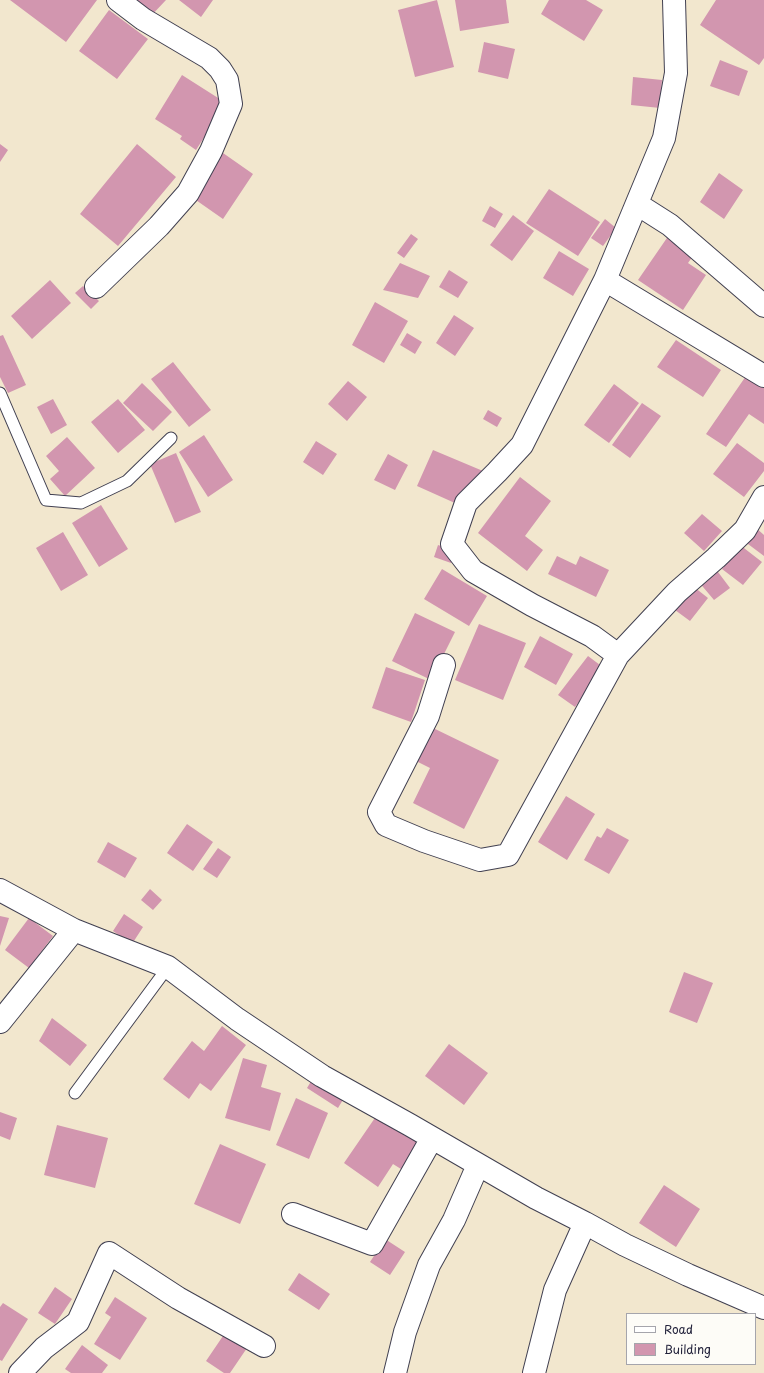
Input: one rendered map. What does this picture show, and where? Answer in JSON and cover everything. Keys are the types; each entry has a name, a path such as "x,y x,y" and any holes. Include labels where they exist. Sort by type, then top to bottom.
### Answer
{"street":[{"path":"96,287 159,226 188,193 211,151 231,104 227,80 220,69 209,58 143,19 118,0"},
{"path":"618,654 592,636 532,605 472,571 452,544 466,503 522,445 605,280 664,138 676,72 674,0"},
{"path":"637,204 670,225 764,306"},
{"path":"605,280 764,376"},
{"path":"444,665 428,716 380,812 386,825 424,841 480,860 508,855 618,654 677,592 745,530 764,497"},
{"path":"0,890 74,930 168,967 237,1018 322,1076 536,1198 625,1245 688,1276 764,1308"},
{"path":"0,1022 74,930"},
{"path":"293,1214 372,1244 432,1138"},
{"path":"395,1373 405,1332 429,1265 454,1220 478,1165"},
{"path":"534,1373 555,1290 585,1223"},
{"path":"20,1373 44,1348 78,1322 109,1254 178,1298 264,1346"}],"lane":[{"path":"0,393 46,500 81,503 127,481 171,438"},
{"path":"75,1093 168,967"}],"building":[{"path":"10,0 97,0 66,42"},
{"path":"131,0 166,0 150,17"},
{"path":"179,0 213,0 201,17"},
{"path":"437,0 454,67 415,77 398,10"},
{"path":"455,0 506,0 509,23 460,31"},
{"path":"549,0 586,0 603,10 584,41 541,14"},
{"path":"716,0 764,0 764,58 759,65 700,25"},
{"path":"109,10 148,39 117,79 79,51"},
{"path":"484,42 515,49 508,79 478,72"},
{"path":"720,60 748,71 739,96 710,86"},
{"path":"182,75 226,103 196,150 180,139 182,136 155,119"},
{"path":"633,77 662,80 660,108 631,105"},
{"path":"0,144 8,150 0,162"},
{"path":"137,144 176,177 118,246 80,214"},
{"path":"223,153 253,174 223,219 193,198"},
{"path":"719,173 743,190 724,219 700,202"},
{"path":"549,189 600,222 578,256 526,223"},
{"path":"490,206 503,214 495,228 482,221"},
{"path":"513,215 534,231 512,261 490,245"},
{"path":"605,219 616,228 603,246 591,238"},
{"path":"411,234 418,239 404,258 397,253"},
{"path":"669,235 695,253 688,263 706,275 683,310 638,280"},
{"path":"559,251 589,269 573,296 543,278"},
{"path":"400,263 430,276 418,298 383,290"},
{"path":"449,270 468,282 458,298 439,287"},
{"path":"50,280 71,303 32,339 11,316"},
{"path":"83,286 99,301 91,309 75,293"},
{"path":"375,302 408,321 384,363 352,345"},
{"path":"454,315 474,328 455,356 436,343"},
{"path":"407,333 422,342 415,354 400,345"},
{"path":"3,335 26,385 8,393 0,377 0,336"},
{"path":"676,340 721,370 703,397 657,367"},
{"path":"173,362 211,410 189,427 151,379"},
{"path":"746,376 764,388 764,424 749,414 726,447 706,434"},
{"path":"348,381 367,397 347,421 328,404"},
{"path":"142,383 172,412 153,431 123,403"},
{"path":"614,384 639,403 609,443 584,425"},
{"path":"53,399 67,425 51,434 37,407"},
{"path":"118,399 145,430 118,453 91,422"},
{"path":"642,403 661,416 630,458 612,445"},
{"path":"488,410 502,418 497,427 483,419"},
{"path":"204,435 233,480 208,497 179,452"},
{"path":"67,437 95,468 65,496 50,479 59,471 46,456"},
{"path":"316,441 337,454 323,475 303,462"},
{"path":"737,443 764,463 764,471 744,497 713,474"},
{"path":"433,450 483,471 466,508 417,486"},
{"path":"176,453 201,512 175,523 150,464"},
{"path":"388,454 408,465 395,490 374,480"},
{"path":"520,477 551,501 525,536 543,550 527,571 478,533"},
{"path":"101,505 128,549 99,567 72,523"},
{"path":"702,514 722,531 704,551 684,533"},
{"path":"755,527 764,535 764,556 744,541"},
{"path":"63,532 88,575 61,591 36,548"},
{"path":"438,545 455,551 451,563 434,557"},
{"path":"740,545 762,562 743,585 722,569"},
{"path":"557,556 576,565 580,556 609,570 596,597 548,574"},
{"path":"715,568 730,588 714,600 698,581"},
{"path":"442,569 487,596 469,626 424,599"},
{"path":"694,587 708,598 690,621 675,610"},
{"path":"415,613 455,632 431,680 392,661"},
{"path":"479,624 526,643 503,700 455,680"},
{"path":"540,636 573,654 556,685 524,667"},
{"path":"588,656 604,668 575,707 558,695"},
{"path":"386,667 425,680 411,722 372,708"},
{"path":"431,727 499,760 464,829 413,803 430,768 414,760"},
{"path":"566,796 595,814 567,860 538,842"},
{"path":"187,824 213,842 193,871 167,853"},
{"path":"607,828 629,840 609,874 584,860 597,836 601,838"},
{"path":"108,842 137,858 125,878 97,862"},
{"path":"218,848 231,857 217,878 203,869"},
{"path":"150,889 162,900 153,910 141,900"},
{"path":"124,914 143,927 132,944 113,931"},
{"path":"0,916 9,918 0,946"},
{"path":"29,918 53,936 29,968 5,950"},
{"path":"684,972 713,983 697,1023 669,1012"},
{"path":"52,1018 87,1045 70,1066 39,1041"},
{"path":"222,1026 246,1045 211,1091 200,1083 189,1099 163,1079 192,1041 204,1051"},
{"path":"449,1044 488,1073 464,1105 425,1076"},
{"path":"243,1058 267,1065 261,1087 281,1093 270,1131 225,1118"},
{"path":"313,1078 344,1098 338,1108 307,1088"},
{"path":"296,1098 328,1113 309,1159 276,1145"},
{"path":"0,1112 17,1118 10,1140 0,1136"},
{"path":"379,1112 421,1141 401,1169 393,1164 378,1187 344,1163"},
{"path":"57,1125 108,1138 95,1188 44,1175"},
{"path":"220,1144 266,1164 240,1224 194,1204"},
{"path":"664,1185 700,1209 676,1247 639,1223"},
{"path":"385,1239 405,1252 390,1275 370,1262"},
{"path":"299,1273 330,1294 319,1310 288,1290"},
{"path":"55,1287 72,1299 55,1324 38,1313"},
{"path":"115,1297 147,1318 120,1360 94,1344 111,1317 105,1313"},
{"path":"3,1303 28,1319 2,1361 0,1360 0,1307"},
{"path":"225,1333 247,1348 230,1373 224,1373 206,1361"},
{"path":"82,1345 108,1365 102,1373 71,1373 65,1369"}]}
